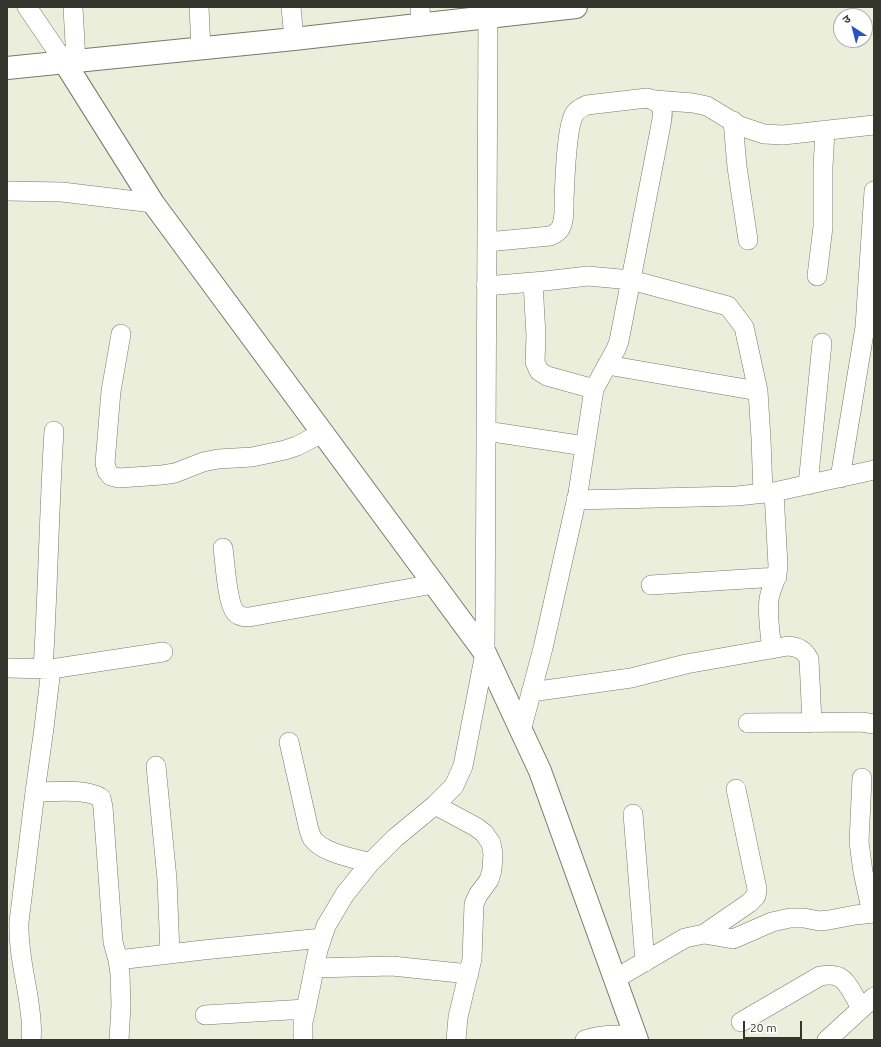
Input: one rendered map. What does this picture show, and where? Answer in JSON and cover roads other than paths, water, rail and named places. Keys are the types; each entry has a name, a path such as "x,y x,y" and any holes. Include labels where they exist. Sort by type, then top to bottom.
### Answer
{"street":[{"path":"27,7 70,62 152,203 485,653 540,771 637,1037 608,1035 595,1036 585,1040"},
{"path":"70,62 73,7"},
{"path":"198,7 201,49"},
{"path":"291,7 294,39"},
{"path":"7,68 294,39 420,15 488,16 576,7"},
{"path":"303,1040 303,1022 322,938 326,926 345,894 370,863 395,838 435,805 454,786 463,766 485,653 488,16"},
{"path":"487,242 550,236 557,233 564,219 565,179 570,122 575,112 587,105 647,98 693,103 707,106 746,128 764,134 783,135 874,125"},
{"path":"521,731 543,648 576,500 594,390 619,341 662,118 663,110 661,104 656,100"},
{"path":"733,121 737,167 748,240"},
{"path":"817,276 823,227 823,167 825,130"},
{"path":"7,191 62,192 152,203"},
{"path":"840,478 865,327 874,191"},
{"path":"486,286 588,276 631,280 728,306 744,327 758,391 761,439 769,492 777,577 769,599 772,649"},
{"path":"533,282 536,336 535,362 539,371 547,376 594,390"},
{"path":"121,334 111,391 105,463 107,471 111,476 119,478 162,475 174,473 203,462 218,459 252,457 297,446 322,432"},
{"path":"808,485 822,343"},
{"path":"607,365 758,391"},
{"path":"31,1040 32,1022 19,935 19,922 44,728 47,669 50,500 54,431"},
{"path":"486,431 585,446"},
{"path":"576,500 737,496 808,485 874,470"},
{"path":"223,548 231,604 235,613 242,617 434,584"},
{"path":"651,585 777,577"},
{"path":"531,692 631,678 686,664 788,646 797,647 805,652 809,660 812,723"},
{"path":"7,668 47,669 163,652"},
{"path":"748,723 861,722 874,724"},
{"path":"289,742 312,838 329,850 370,863"},
{"path":"156,766 167,879 170,954"},
{"path":"615,979 685,938 704,934 733,939 772,922 790,918 804,918 819,921 873,913 863,872 859,842 862,778"},
{"path":"704,934 749,903 756,896 757,889 736,789"},
{"path":"35,792 82,792 96,794 101,798 103,807 113,942 120,974 121,1005 119,1040"},
{"path":"435,805 476,827 484,833 491,844 493,854 492,870 474,904 472,959 458,1017 456,1040"},
{"path":"634,814 645,962"},
{"path":"118,960 322,938"},
{"path":"314,968 392,966 469,974"},
{"path":"741,1022 820,976 831,974 845,981 868,1003 826,1040"},
{"path":"205,1015 306,1009"}]}
